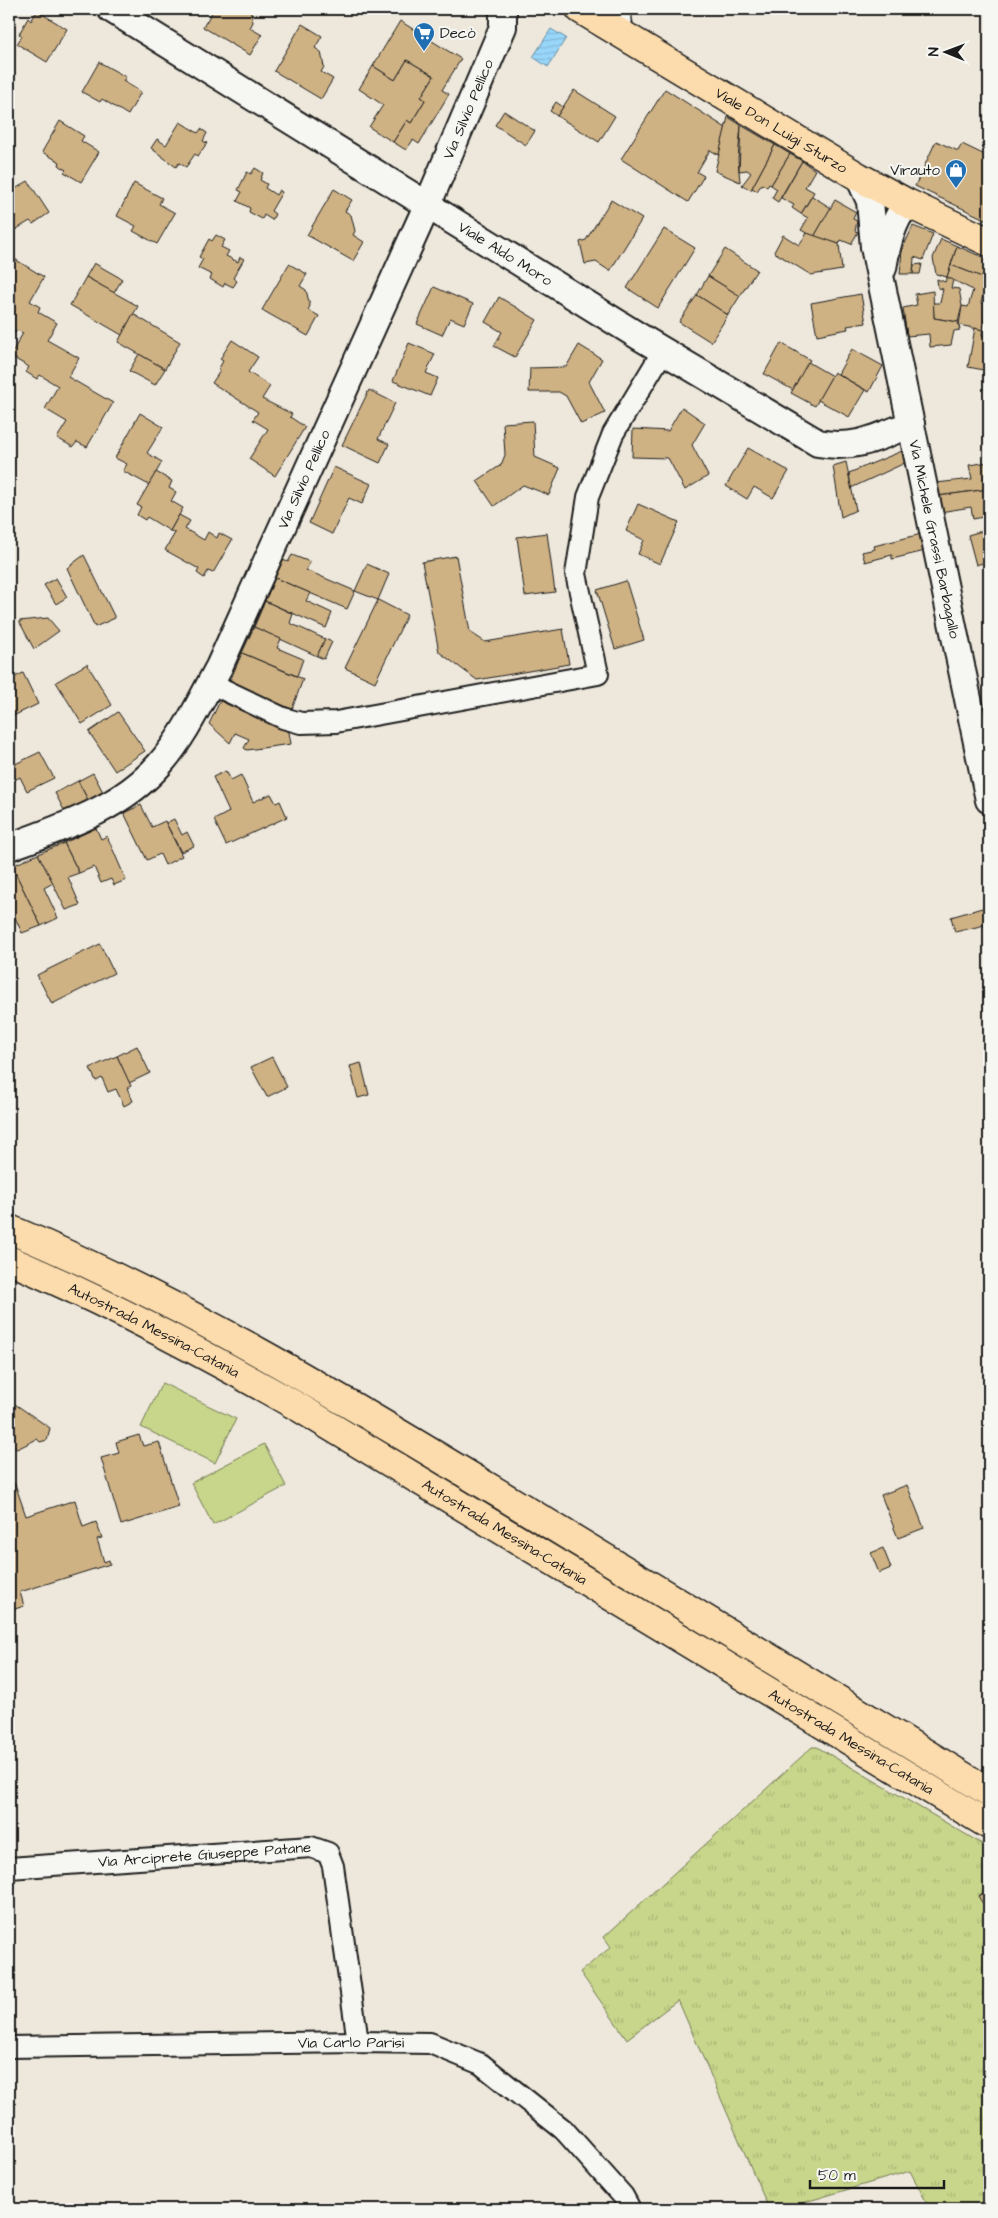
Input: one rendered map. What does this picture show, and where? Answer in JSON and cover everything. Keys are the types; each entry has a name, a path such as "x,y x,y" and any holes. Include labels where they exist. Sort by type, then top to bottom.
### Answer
{"main road":[{"name":"Viale Don Luigi Sturzo","path":"580,9 618,21 859,176 907,203 989,242"},
{"name":"Autostrada Messina-Catania","path":"9,1229 61,1250 144,1291 314,1382 989,1792"},
{"name":"Autostrada Messina-Catania","path":"9,1260 130,1316 202,1353 300,1408 989,1825"}],"street":[{"name":"Viale Aldo Moro","path":"111,9 663,351 818,443 839,447 862,444 912,424"},
{"path":"503,18 524,9"},
{"name":"Via Silvio Pellico","path":"9,846 92,814 118,800 144,781 160,764 179,738 210,684 427,206 503,18"},
{"name":"Via Michele Grassi Barbagallo","path":"859,176 870,201 874,247 989,800"},
{"path":"881,279 888,239 897,216 907,203"},
{"path":"210,684 283,718 301,723 336,722 598,674 576,574 588,497 613,434 663,351"},
{"name":"Via Arciprete Giuseppe Patane","path":"9,1868 311,1847 328,1853 334,1866 358,2042"},
{"name":"Via Carlo Parisi","path":"9,2047 358,2042 430,2043 481,2064 564,2130 623,2196 630,2209"}],"green space":[{"path":"162,1383 236,1419 215,1463 141,1427"},
{"path":"264,1444 286,1486 213,1525 191,1483"},
{"path":"812,1747 817,1747 989,1848 989,2209 930,2209 910,2171 782,2209 769,2209 678,2000 627,2039 580,1972 611,1947 604,1937"}],"water":[{"path":"551,29 566,38 548,67 533,57"}],"building":[{"path":"214,9 250,9 253,22 250,28 262,35 250,55 203,27"},
{"path":"37,11 67,29 47,62 17,44 22,36 19,34 28,18 31,21"},
{"path":"400,21 461,59 442,90 449,94 419,144 413,140 406,150 393,142 407,120 411,123 425,100 421,97 434,76 407,60 395,80 373,66"},
{"path":"302,24 322,36 315,48 321,52 324,67 321,72 333,79 321,99 274,71"},
{"path":"407,60 434,76 421,97 425,100 411,123 407,120 393,142 369,127 383,105 359,89 373,66 395,80"},
{"path":"99,62 126,77 123,81 141,92 128,115 102,99 100,102 82,92"},
{"path":"665,89 726,128 719,155 710,150 697,172 704,176 688,202 621,159"},
{"path":"574,90 615,116 599,142 557,116"},
{"path":"556,102 563,107 557,116 550,111"},
{"path":"504,111 535,131 526,145 495,125"},
{"path":"728,117 741,125 738,159 740,182 715,171"},
{"path":"60,121 84,136 81,141 99,152 81,182 64,172 66,170 59,165 60,162 42,152"},
{"path":"180,122 198,133 201,129 207,133 203,141 207,143 198,156 195,154 186,167 179,163 176,167 151,148 157,139 166,145"},
{"path":"741,125 775,145 751,190 742,185 751,173 747,170 739,171"},
{"path":"936,141 958,151 962,144 989,157 989,221 915,186"},
{"path":"775,145 790,154 771,185 769,184 767,187 762,184 757,191 752,188"},
{"path":"790,154 802,161 778,202 772,198 777,189 771,185"},
{"path":"802,161 815,170 805,187 814,192 801,214 792,208 794,205 781,198"},
{"path":"255,168 263,173 260,180 267,184 265,188 276,195 279,190 282,192 271,211 275,214 272,220 264,215 262,219 249,212 250,208 237,201 242,192 238,190 247,172 251,174"},
{"path":"28,181 49,213 33,224 30,221 15,230 13,227 9,230 9,189 12,191"},
{"path":"134,183 162,198 159,204 175,213 157,244 133,231 136,226 117,216"},
{"path":"334,189 352,200 345,211 351,215 355,231 353,235 364,242 353,261 307,235"},
{"path":"812,196 831,208 814,237 801,230 808,218 801,214"},
{"path":"611,200 642,219 610,271 596,262 585,264 580,242 586,240"},
{"path":"835,200 856,212 853,219 857,221 855,231 858,232 851,244 841,240 839,244 814,237"},
{"path":"913,226 933,234 923,260 914,257 913,274 900,274 902,250"},
{"path":"664,229 695,248 658,308 627,288"},
{"path":"807,233 839,244 842,270 811,275 774,252 783,235 799,245"},
{"path":"216,235 225,240 221,247 229,251 226,256 238,262 240,257 244,259 233,278 237,281 233,287 225,283 223,287 210,279 212,275 198,268 203,259 199,257 209,239 212,241"},
{"path":"941,239 957,246 947,277 936,274 933,258"},
{"path":"957,246 989,260 989,280 951,265"},
{"path":"725,249 757,270 740,296 708,276"},
{"path":"13,258 44,277 30,301 40,307 38,312 57,323 47,340 79,358 68,377 113,403 87,447 77,442 73,447 57,438 67,422 45,409 58,386 40,375 37,379 26,372 29,367 10,356 23,333 17,330 15,333 9,329 9,266"},
{"path":"94,263 122,279 114,293 86,277"},
{"path":"289,264 307,274 300,286 306,290 310,306 308,310 319,316 308,336 262,310"},
{"path":"922,264 920,274 913,274 914,265"},
{"path":"951,265 987,279 981,303 987,304 983,330 959,325 962,306 968,307 973,290 947,277"},
{"path":"708,276 740,296 728,315 697,295"},
{"path":"86,277 138,306 122,335 70,305"},
{"path":"947,277 953,280 951,288 959,289 962,306 958,322 934,318 933,303 940,303 943,289 938,288 937,279 945,282"},
{"path":"434,287 473,304 464,324 450,318 442,335 417,324"},
{"path":"933,291 934,318 958,322 960,330 954,331 951,345 930,347 929,334 907,336 903,308 917,305 915,294"},
{"path":"861,294 866,323 847,326 848,329 817,335 811,303"},
{"path":"697,295 728,315 711,342 679,322"},
{"path":"499,297 537,320 515,357 494,346 502,332 485,322"},
{"path":"133,314 180,342 165,369 118,342"},
{"path":"975,328 983,330 982,335 989,337 987,350 989,350 989,371 968,367"},
{"path":"232,340 258,357 248,372 270,386 262,399 292,414 290,417 305,427 275,476 249,459 268,429 253,420 258,412 212,383 220,371 218,370 223,361 220,359"},
{"path":"409,343 435,354 426,373 438,378 430,396 393,381"},
{"path":"781,343 810,360 793,390 764,374"},
{"path":"579,345 602,359 589,382 605,413 581,424 566,396 559,392 529,392 530,368 566,367"},
{"path":"852,349 883,366 869,392 838,374"},
{"path":"139,354 165,369 155,385 129,371"},
{"path":"808,362 832,376 815,406 791,393"},
{"path":"834,372 865,390 849,417 818,400"},
{"path":"369,390 395,403 378,439 389,444 380,463 342,445"},
{"path":"682,407 705,423 692,445 708,476 685,490 668,458 632,457 633,429 668,431"},
{"path":"140,413 163,427 147,453 162,462 149,485 123,471 127,464 115,458"},
{"path":"533,421 535,457 560,468 549,495 523,485 494,506 477,481 501,465 505,455 503,423"},
{"path":"748,448 789,471 773,498 754,487 747,499 726,486"},
{"path":"902,451 907,462 851,488 849,473"},
{"path":"846,462 856,510 841,517 833,466"},
{"path":"989,462 989,489 938,496 936,483 972,479 969,465"},
{"path":"334,467 371,484 362,504 349,498 332,534 309,523"},
{"path":"156,472 172,481 169,488 176,492 171,501 183,508 170,531 147,517 145,520 137,515 141,507 137,505"},
{"path":"989,489 989,516 973,519 971,507 940,512 938,496"},
{"path":"638,504 679,522 660,564 638,554 644,540 626,531"},
{"path":"179,515 190,521 185,529 204,540 208,532 217,538 219,533 232,540 213,573 208,571 204,578 197,573 199,569 165,550 175,533 170,531"},
{"path":"989,529 989,561 976,565 968,535"},
{"path":"547,533 555,592 525,596 517,537"},
{"path":"921,534 925,551 892,559 892,555 865,562 862,552 875,549 874,546"},
{"path":"84,555 115,618 95,627 67,568"},
{"path":"292,555 310,562 306,570 355,591 347,609 275,578 283,560 288,562"},
{"path":"456,556 470,632 485,642 563,629 569,664 477,680 439,652 422,562"},
{"path":"367,564 389,574 378,600 355,591"},
{"path":"56,578 67,597 56,604 44,585"},
{"path":"275,578 310,593 306,601 332,613 326,628 265,601"},
{"path":"626,581 644,640 615,649 597,590"},
{"path":"378,600 407,615 375,682 345,668"},
{"path":"265,601 293,614 290,623 325,639 317,656 254,627"},
{"path":"48,618 59,631 34,649 19,621"},
{"path":"254,627 281,639 277,648 303,659 297,676 242,653"},
{"path":"325,639 332,642 324,659 317,656"},
{"path":"242,653 303,679 292,709 229,683"},
{"path":"87,664 112,705 82,724 56,682"},
{"path":"23,673 38,704 9,718 9,680"},
{"path":"220,701 289,732 291,744 247,750 244,748 249,739 235,733 230,743 209,724"},
{"path":"118,712 145,751 115,771 89,732"},
{"path":"40,752 54,778 27,791 20,777 9,783 9,767"},
{"path":"226,771 231,780 241,775 253,802 271,794 276,803 280,801 287,817 226,845 214,820 229,812 213,777"},
{"path":"93,773 103,792 88,800 78,781"},
{"path":"78,781 88,800 65,812 55,793"},
{"path":"141,805 152,827 165,821 182,856 165,865 160,854 147,860 124,813"},
{"path":"174,819 182,835 187,832 194,846 181,852 166,823"},
{"path":"96,828 101,839 107,836 126,880 114,885 111,879 101,883 94,867 79,873 64,843"},
{"path":"64,843 79,873 68,877 80,905 66,910 38,854"},
{"path":"38,854 53,883 44,888 58,918 41,926 12,866"},
{"path":"12,866 41,926 22,933 9,904 9,868"},
{"path":"989,906 989,924 955,932 951,917"},
{"path":"100,944 114,973 52,1004 37,975"},
{"path":"137,1046 150,1073 129,1083 117,1056"},
{"path":"117,1056 131,1086 127,1088 133,1101 124,1106 116,1089 108,1092 102,1078 96,1081 90,1068"},
{"path":"272,1057 287,1087 267,1097 251,1067"},
{"path":"361,1063 369,1095 358,1098 350,1066"},
{"path":"9,1400 50,1428 47,1440 40,1442 37,1439 17,1449 9,1444"},
{"path":"139,1435 143,1446 159,1442 179,1507 121,1525 101,1458 119,1453 116,1442"},
{"path":"15,1484 26,1516 75,1500 83,1527 96,1522 102,1538 97,1539 104,1562 109,1560 110,1564 20,1592 24,1606 9,1611 9,1486"},
{"path":"907,1485 924,1528 898,1538 881,1495"},
{"path":"883,1548 891,1568 879,1573 871,1553"},
{"path":"989,1890 989,1909 987,1910 978,1896"}],"place":[{"name":"Decò","path":"424,52"},
{"name":"Virauto","path":"956,189"}]}
